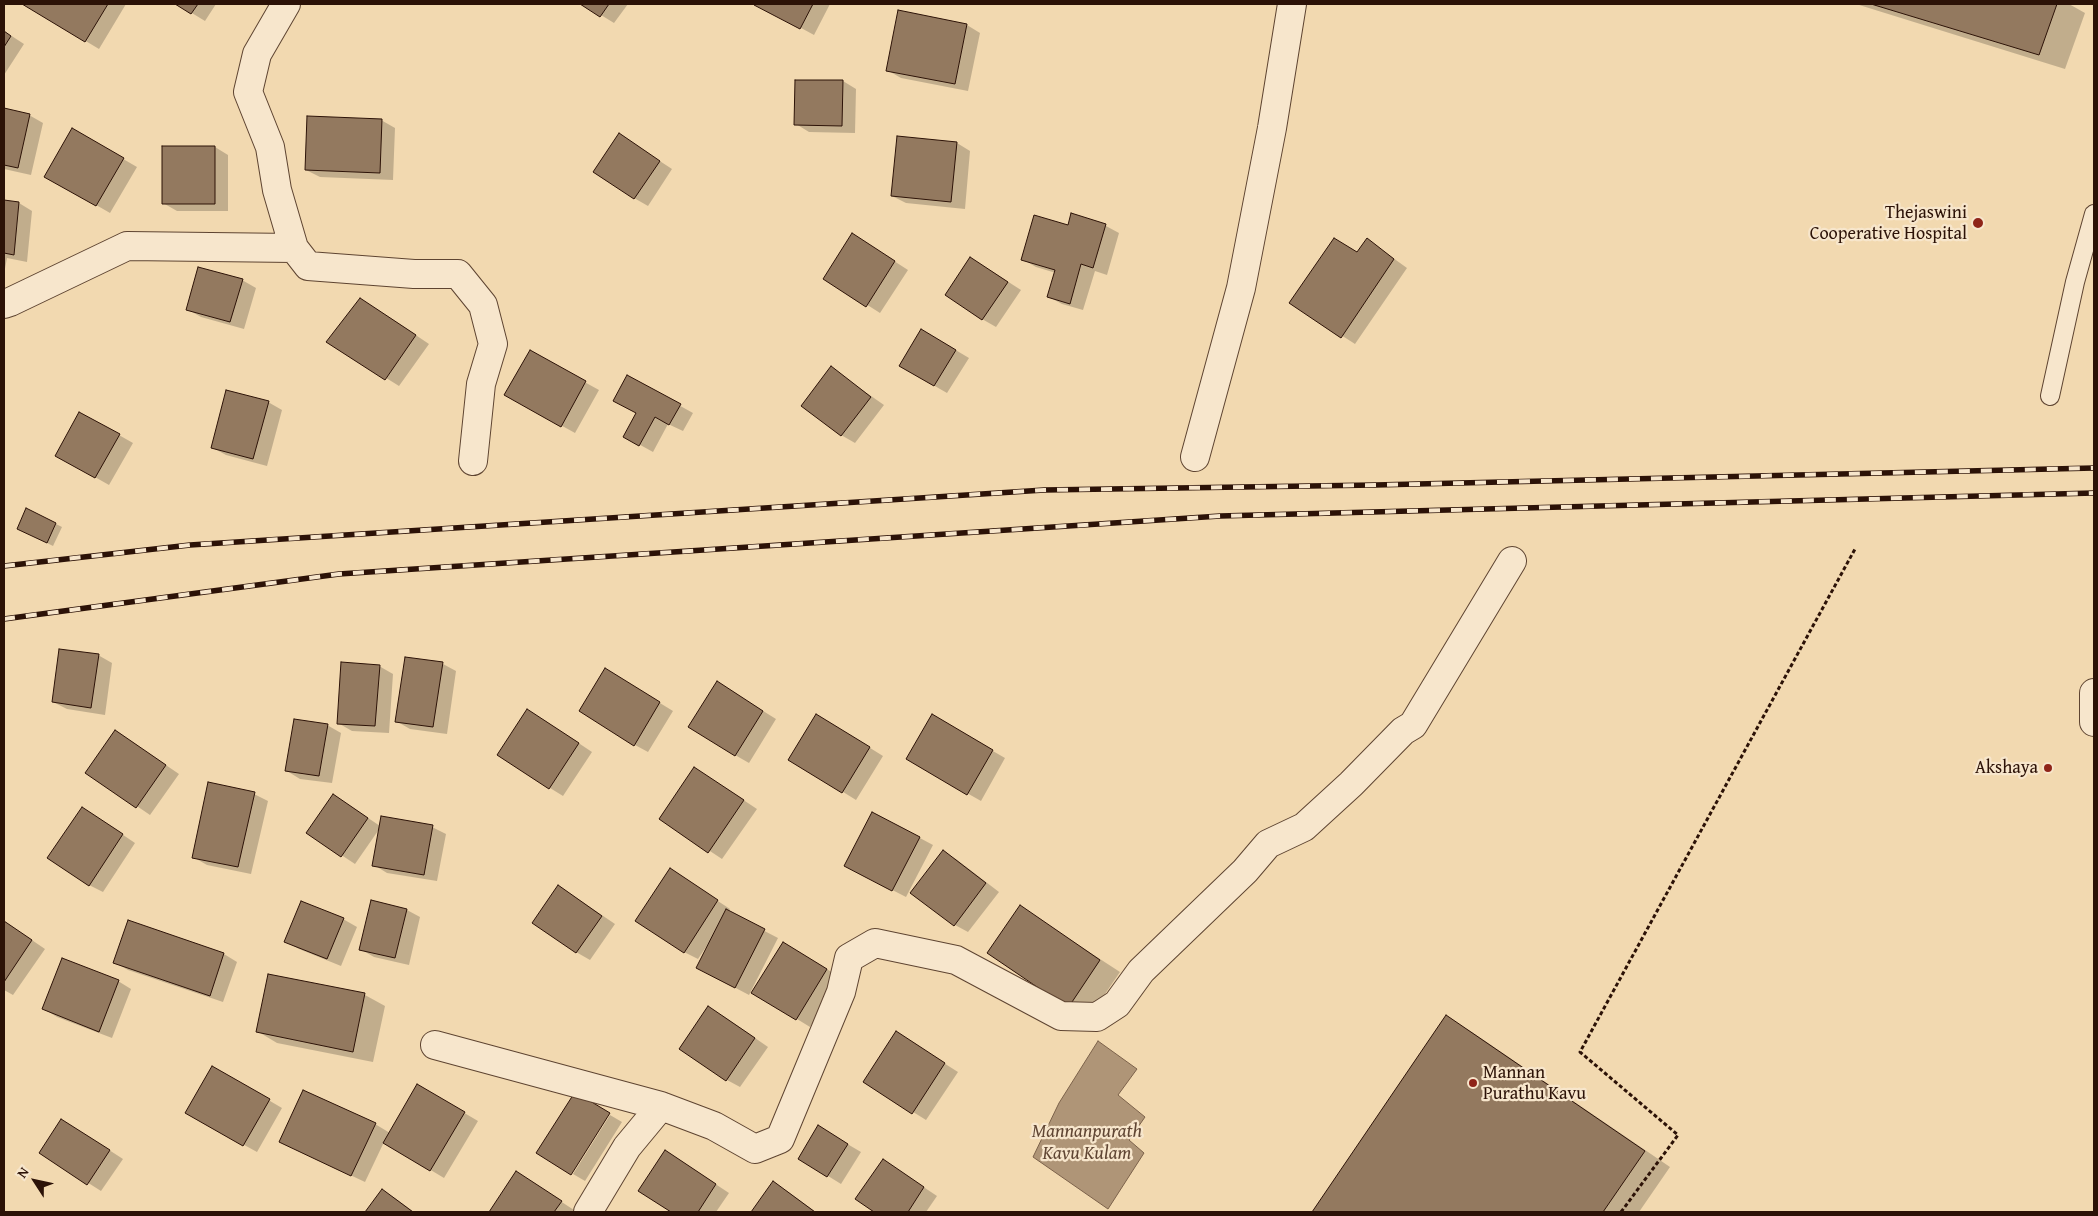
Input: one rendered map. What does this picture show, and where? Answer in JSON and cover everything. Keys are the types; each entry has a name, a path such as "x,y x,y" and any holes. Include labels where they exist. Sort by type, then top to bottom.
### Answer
{"street":[{"path":"286,4 257,54 248,92 270,147 277,190 294,248 308,266 414,274 458,274 483,305 493,344 481,384 473,461"},
{"path":"1195,457 1241,288 1272,128 1292,4"},
{"path":"4,304 127,246 294,248"},
{"path":"436,1045 661,1106 714,1126 755,1149 780,1139 841,992 849,958 875,943 956,960 1061,1016 1097,1017 1117,1004 1142,971 1238,878 1268,844 1304,827 1351,784 1403,731 1413,725 1512,561"},
{"path":"2094,693 2094,722"},
{"path":"588,1212 627,1147 661,1106"}],"lane":[{"path":"2050,396 2075,282 2094,214"}],"path":[{"path":"1621,1212 1678,1135 1580,1052 1854,549"}],"water":[{"name":"Mannanpurath Kavu Kulam","path":"1098,1041 1137,1069 1118,1095 1145,1117 1129,1140 1144,1153 1108,1209 1033,1157 1059,1103"}],"building":[{"path":"22,4 108,4 85,42"},
{"path":"175,4 198,4 191,14"},
{"path":"580,4 609,4 600,17"},
{"path":"755,4 813,4 800,29"},
{"path":"1871,4 2057,4 2039,55"},
{"path":"898,10 967,24 955,84 886,71"},
{"path":"4,31 11,36 4,47"},
{"path":"795,80 843,80 842,126 794,125"},
{"path":"4,108 30,114 18,168 4,165"},
{"path":"307,116 382,119 380,173 305,170"},
{"path":"72,128 124,158 96,206 44,177"},
{"path":"619,133 660,161 634,199 593,172"},
{"path":"897,136 957,142 951,202 891,196"},
{"path":"162,146 215,146 215,204 162,204"},
{"path":"4,200 19,202 14,255 4,253"},
{"path":"1071,213 1106,224 1093,268 1081,264 1070,304 1047,297 1055,270 1021,260 1034,215 1068,225"},
{"path":"852,233 895,261 866,307 823,279"},
{"path":"1334,238 1357,252 1367,238 1394,259 1341,338 1289,303"},
{"path":"970,257 1008,282 982,320 945,295"},
{"path":"198,267 243,279 230,322 186,310"},
{"path":"360,298 416,335 385,380 326,342"},
{"path":"921,329 956,350 934,386 899,366"},
{"path":"530,350 586,381 561,427 504,395"},
{"path":"831,366 871,397 841,436 801,406"},
{"path":"627,375 681,404 669,425 655,417 639,446 623,437 636,413 613,401"},
{"path":"226,390 269,401 253,459 211,448"},
{"path":"79,412 120,434 95,478 55,456"},
{"path":"26,508 56,523 47,543 17,529"},
{"path":"59,649 99,654 91,708 52,702"},
{"path":"405,657 443,662 433,727 395,722"},
{"path":"341,662 380,665 375,726 337,724"},
{"path":"605,668 660,702 634,746 579,711"},
{"path":"717,681 763,711 735,756 688,727"},
{"path":"527,709 579,743 549,789 497,755"},
{"path":"816,714 870,747 842,793 788,760"},
{"path":"932,714 993,750 967,795 906,759"},
{"path":"294,719 328,724 319,776 285,771"},
{"path":"115,730 166,765 136,808 85,773"},
{"path":"694,767 744,800 708,853 659,819"},
{"path":"208,782 255,792 238,867 192,858"},
{"path":"333,794 368,818 341,857 306,833"},
{"path":"82,807 123,834 89,886 47,858"},
{"path":"872,812 920,837 892,891 844,866"},
{"path":"381,816 433,825 424,875 372,866"},
{"path":"943,850 986,883 954,926 910,893"},
{"path":"670,868 718,900 684,953 635,921"},
{"path":"558,885 602,916 576,953 532,923"},
{"path":"371,900 407,909 395,958 359,950"},
{"path":"301,901 344,918 327,959 284,942"},
{"path":"1020,905 1100,960 1068,1008 987,953"},
{"path":"726,909 765,929 735,988 696,968"},
{"path":"128,920 224,953 210,996 113,963"},
{"path":"4,921 32,940 4,982"},
{"path":"783,942 827,969 796,1020 751,993"},
{"path":"62,958 119,980 99,1032 42,1009"},
{"path":"268,974 365,993 353,1052 256,1032"},
{"path":"708,1006 755,1038 726,1081 679,1049"},
{"name":"Mannan Purathu Kavu","path":"1446,1015 1645,1151 1603,1212 1312,1212"},
{"path":"896,1031 945,1063 912,1114 863,1082"},
{"path":"212,1066 270,1099 243,1146 185,1113"},
{"path":"417,1084 465,1112 430,1171 383,1143"},
{"path":"303,1090 376,1123 351,1176 279,1142"},
{"path":"575,1092 610,1113 571,1175 536,1153"},
{"path":"61,1119 110,1150 87,1185 39,1153"},
{"path":"818,1125 848,1144 827,1177 798,1159"},
{"path":"665,1150 716,1184 698,1212 671,1212 638,1191"},
{"path":"883,1159 924,1187 908,1212 874,1212 855,1199"},
{"path":"516,1171 562,1201 554,1212 489,1212"},
{"path":"773,1181 815,1212 751,1212"},
{"path":"382,1189 413,1212 365,1212"}],"railway":[{"path":"4,566 190,545 1044,490 1375,485 2094,468"},
{"path":"4,619 339,574 1220,516 2094,493"}],"place":[{"name":"Thejaswini Cooperative Hospital","path":"1978,223"},
{"name":"Akshaya","path":"2048,768"},
{"name":"Mannan Purathu Kavu","path":"1473,1083"}]}
